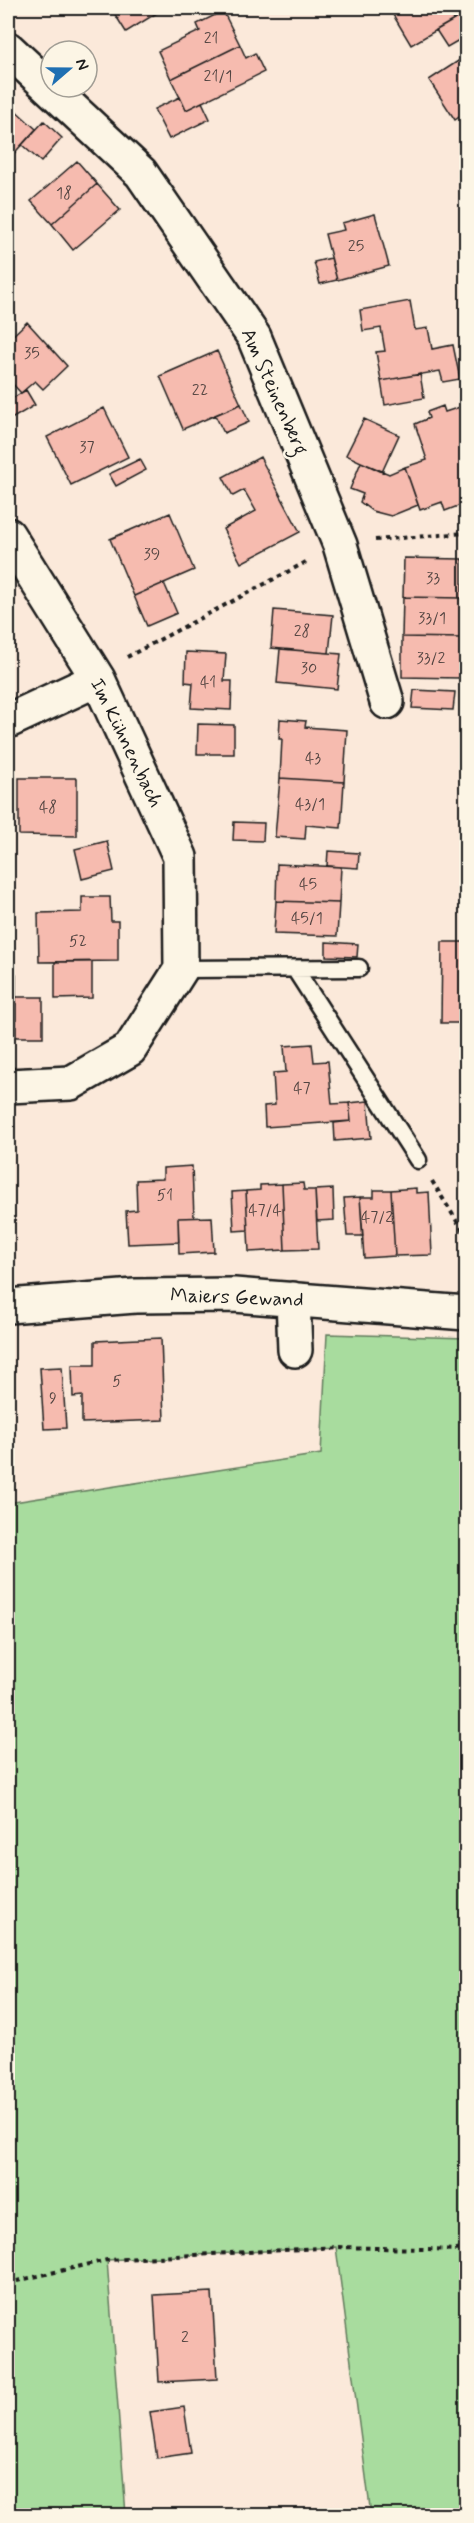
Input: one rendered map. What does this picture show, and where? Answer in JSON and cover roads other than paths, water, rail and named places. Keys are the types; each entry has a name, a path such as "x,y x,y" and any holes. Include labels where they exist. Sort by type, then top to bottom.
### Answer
{"street":[{"name":"Am Steinenberg","path":"8,49 141,173 254,337 339,545 387,702"},
{"name":"Im Kühnenbach","path":"8,536 96,677 180,857 181,969"},
{"path":"8,721 96,677"},
{"path":"8,1086 71,1083 130,1049 181,969"},
{"name":"Maiers Gewand","path":"8,1306 147,1296 234,1295 466,1313"},
{"path":"293,1299 295,1350"}],"lane":[{"path":"181,969 359,968"},
{"path":"295,969 418,1160"}]}
